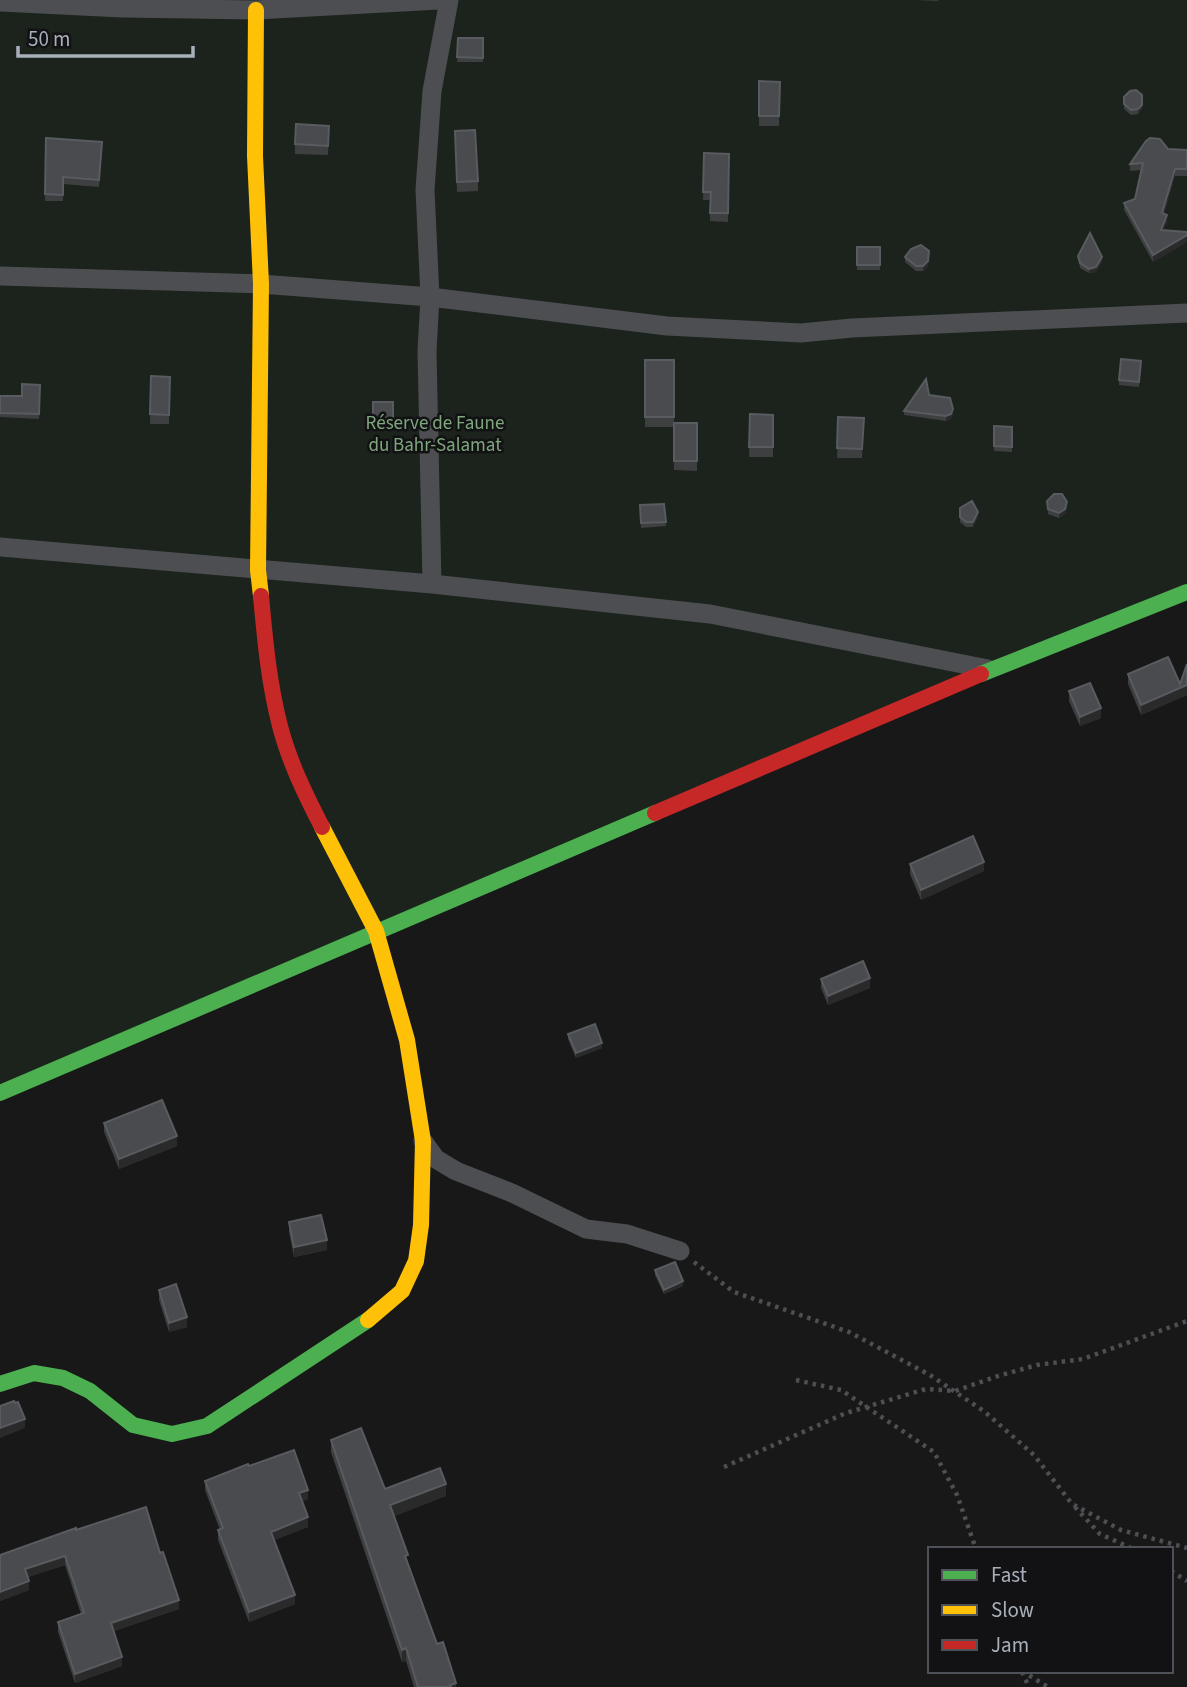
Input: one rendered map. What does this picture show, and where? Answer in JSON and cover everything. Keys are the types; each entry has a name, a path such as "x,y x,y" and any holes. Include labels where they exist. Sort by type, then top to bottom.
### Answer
{"street":[{"path":"0,2 122,8 256,10 439,0"},
{"path":"432,584 425,190 432,91 449,0"},
{"path":"0,1384 34,1373 63,1378 90,1391 133,1425 172,1434 207,1426 372,1317 402,1291 416,1261 421,1225 423,1141 407,1040 376,931 302,788 280,727 269,673 258,570 261,284 255,156 256,10"},
{"path":"0,276 261,284 429,297 667,326 801,333 852,328 1187,313"},
{"path":"0,547 432,584 710,614 991,670"},
{"path":"0,1093 376,931 852,732 991,670 1187,592"},
{"path":"423,1141 436,1159 456,1171 512,1193 586,1229 627,1234 680,1251"}],"path":[{"path":"680,1251 734,1292 849,1332 930,1375 985,1412 1034,1455 1072,1504 1100,1534 1129,1547"},
{"path":"724,1467 846,1413 926,1390 954,1391 1037,1365 1083,1359 1187,1321"},
{"path":"796,1380 841,1391 934,1452 957,1495 975,1547"},
{"path":"1072,1504 1121,1530 1187,1548"},
{"path":"1025,1673 1048,1687"}],"green space":[{"name":"Réserve de Faune du Bahr-Salamat","path":"0,0 1187,0 1187,592 0,1093"}],"building":[{"path":"458,38 483,38 483,58 457,57"},
{"path":"759,81 780,82 779,116 759,116"},
{"path":"1136,90 1142,95 1142,105 1131,110 1124,104 1124,97 1130,91"},
{"path":"296,124 329,126 328,146 295,144"},
{"path":"475,130 478,181 457,182 455,131"},
{"path":"46,138 102,142 99,180 63,177 63,195 45,194"},
{"path":"1150,138 1160,139 1168,149 1187,150 1187,169 1175,169 1162,213 1167,215 1161,230 1187,232 1187,235 1153,255 1124,203 1135,199 1143,163 1130,164"},
{"path":"704,153 729,154 728,213 710,213 711,192 703,192"},
{"path":"1090,233 1102,257 1096,267 1089,269 1080,263 1078,256"},
{"path":"921,245 929,251 928,261 923,266 916,266 905,257 911,249"},
{"path":"857,247 880,247 880,265 857,265"},
{"path":"1121,359 1141,361 1139,382 1119,380"},
{"path":"645,360 674,360 674,417 645,417"},
{"path":"151,376 170,377 169,415 150,414"},
{"path":"926,379 929,395 950,398 953,409 951,414 946,416 904,411"},
{"path":"22,384 40,385 39,414 0,413 0,396 22,396"},
{"path":"373,402 393,402 393,421 373,421"},
{"path":"750,414 773,415 773,447 749,447"},
{"path":"838,417 864,418 862,449 837,448"},
{"path":"674,423 697,423 697,461 674,461"},
{"path":"994,426 1012,427 1012,447 994,446"},
{"path":"1054,494 1062,494 1067,502 1065,509 1059,513 1048,509 1047,501"},
{"path":"972,501 978,512 973,522 966,522 960,517 960,508"},
{"path":"664,504 666,522 641,523 640,505"},
{"path":"1168,657 1180,684 1187,664 1187,685 1141,705 1128,674"},
{"path":"1090,683 1101,708 1080,717 1069,691"},
{"path":"973,836 984,862 921,890 910,864"},
{"path":"863,961 870,978 828,996 821,979"},
{"path":"595,1024 602,1043 576,1053 568,1034"},
{"path":"162,1100 177,1136 119,1159 104,1123"},
{"path":"321,1215 327,1240 294,1247 289,1222"},
{"path":"675,1262 683,1281 664,1290 655,1270"},
{"path":"176,1284 187,1317 169,1323 159,1290"},
{"path":"18,1402 25,1419 0,1428 0,1406"},
{"path":"361,1428 385,1489 440,1468 446,1484 390,1505 408,1555 405,1556 437,1644 443,1642 456,1683 450,1685 451,1687 418,1687 406,1648 402,1650 331,1440"},
{"path":"294,1450 308,1490 299,1493 308,1517 271,1532 295,1595 249,1612 218,1530 223,1528 205,1481"},
{"path":"146,1507 160,1553 163,1552 179,1600 111,1623 122,1657 75,1674 58,1622 84,1613 65,1556 25,1569 29,1581 0,1592 0,1555"}],"traffic: fast":[{"path":"981,674 1187,592"},
{"path":"0,1093 655,813"},
{"path":"0,1384 34,1373 63,1378 90,1391 133,1425 172,1434 207,1426 368,1320"}],"traffic: slow":[{"path":"256,10 255,156 261,284 258,570 261,596"},
{"path":"322,827 376,931 407,1040 423,1141 421,1225 416,1261 402,1291 368,1320"}],"traffic: jam":[{"path":"261,596 270,678 280,726 298,777 322,827"},
{"path":"655,813 981,674"}]}
